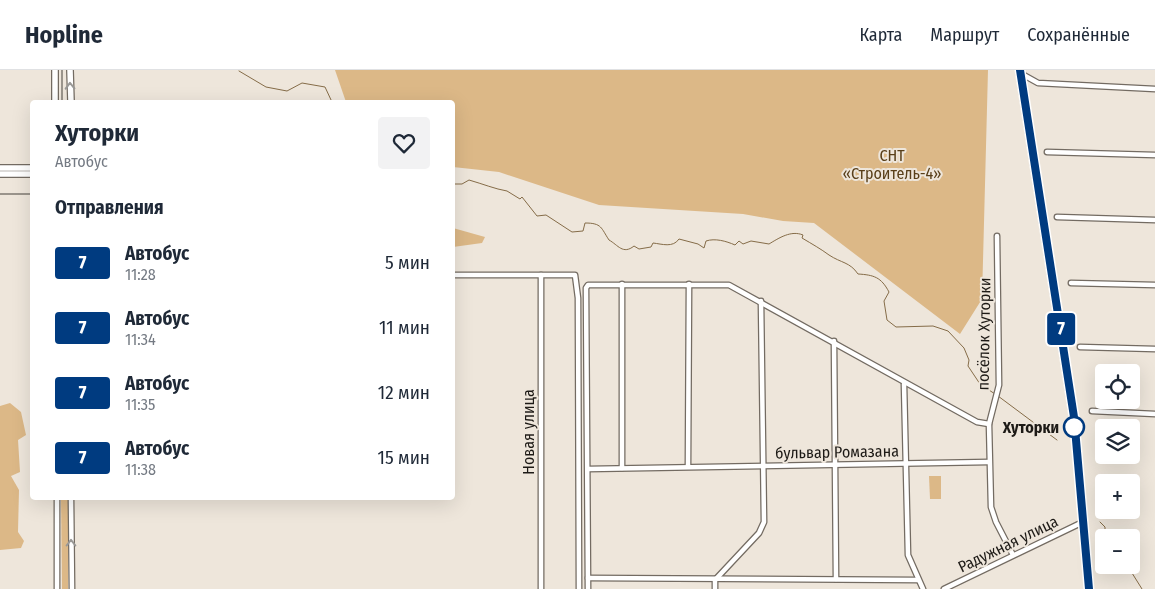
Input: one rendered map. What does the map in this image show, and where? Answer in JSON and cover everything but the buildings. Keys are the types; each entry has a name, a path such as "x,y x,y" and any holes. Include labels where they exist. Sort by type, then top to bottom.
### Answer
{"main road":[{"path":"55,70 55,100"},
{"path":"70,70 70,100"},
{"path":"1020,72 1074,417 1089,589"},
{"path":"0,168 30,168"},
{"path":"0,174 30,174"}],"street":[{"path":"1020,72 1038,83 1155,89"},
{"path":"1047,152 1155,155"},
{"path":"1057,217 1155,220"},
{"name":"посёлок Хуторки","path":"989,462 989,424 999,385 997,236"},
{"path":"455,275 575,276 578,298 580,589"},
{"name":"Новая улица","path":"541,275 541,589"},
{"path":"1071,283 1155,285"},
{"path":"588,589 586,288 590,284 729,285 834,341 904,384 976,422 989,424"},
{"path":"622,284 622,468"},
{"path":"688,466 689,284"},
{"path":"715,589 715,580 762,528 761,301"},
{"path":"834,341 837,464 836,579"},
{"path":"1080,347 1155,349"},
{"path":"904,384 908,555 923,589"},
{"path":"1092,411 1155,414"},
{"path":"989,462 991,507 996,522 1013,555"},
{"name":"бульвар Ромазана","path":"588,469 989,462"},
{"path":"57,500 57,589"},
{"path":"71,500 72,589"},
{"name":"Радужная улица","path":"944,589 1083,522"},
{"path":"588,578 918,580"}],"green space":[{"name":"СНТ «Строитель-4»","path":"335,70 988,70 982,299 960,334 814,223 783,221 743,214 599,205 499,172 455,167 455,100 345,100"},
{"path":"455,229 485,237 482,243 455,247"},
{"path":"10,403 21,412 26,435 18,440 20,472 11,476 19,490 18,532 24,541 21,548 0,550 0,406"},
{"path":"929,476 941,476 941,499 930,499"},
{"path":"61,500 68,500 68,589 62,589"}],"waterway":[{"path":"239,71 266,87 287,91 302,83 325,87 331,100"},
{"path":"455,184 462,184 469,180 507,191 520,199 522,197 537,216 546,215 572,232 583,231 585,223 598,225 609,240 627,250 634,246 639,249 651,247 653,243 674,244 679,239 698,244 704,248 706,241 713,240 735,245 739,241 743,244 751,241 769,244 790,234 803,235 802,238 833,258 848,265 858,274 873,276 880,280 889,292 884,301 887,320 896,327 933,326 948,331 964,348 969,360 968,366 980,384 995,394"},
{"path":"998,396 1057,440"},
{"path":"1100,522 1105,529"},
{"path":"1133,574 1142,589"}],"tram line":[{"path":"62,70 62,100"},
{"path":"0,194 30,194"}],"bus line":[{"name":"7","path":"1020,70 1074,417 1089,589"}],"place":[{"name":"Хуторки","path":"1074,427"}]}
